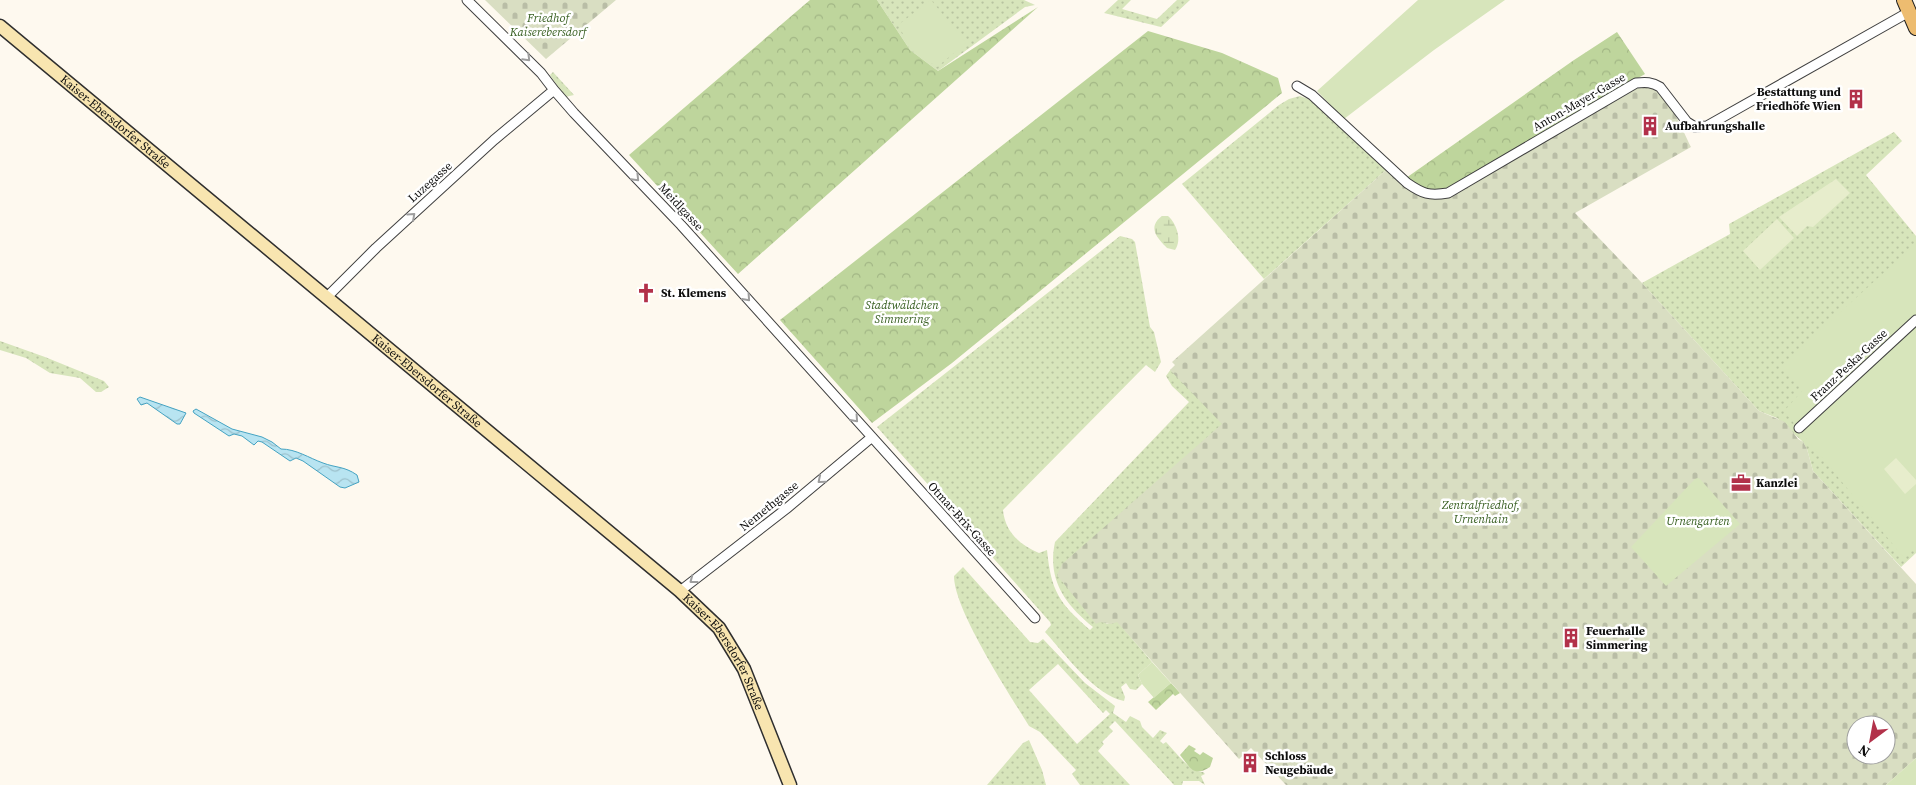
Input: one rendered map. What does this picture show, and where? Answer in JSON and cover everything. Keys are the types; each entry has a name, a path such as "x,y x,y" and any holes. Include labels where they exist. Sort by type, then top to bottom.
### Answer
{"main road":[{"path":"1907,6 1916,28"},
{"name":"Kaiser-Ebersdorfer Straße","path":"0,26 680,591 719,628 744,669 790,785"}],"street":[{"name":"Meidlgasse","path":"467,0 542,73 554,90 681,225 872,437"},
{"name":"Anton-Mayer-Gasse","path":"1296,86 1312,95 1407,183 1420,192 1434,195 1448,193 1636,83 1645,82 1660,87 1686,122 1696,127 1707,126 1907,6"},
{"name":"Luzegasse","path":"326,297 376,248 494,140 554,90"},
{"name":"Franz-Peska-Gasse","path":"1799,428 1916,320"},
{"name":"Nemethgasse","path":"680,591 786,509 872,437"},
{"name":"Otmar-Brix-Gasse","path":"872,437 1035,618"}],"green space":[{"name":"Friedhof Kaiserebersdorf","path":"485,0 616,0 546,59"},
{"path":"810,0 877,0 910,50 938,71 1038,7 738,274 629,155"},
{"path":"877,0 1024,0 1035,5 1025,7 938,71 910,50"},
{"path":"931,0 966,43 937,67 912,50 898,25"},
{"path":"1118,0 1131,0 1122,9 1157,19 1177,0 1190,0 1161,27 1104,13"},
{"path":"1418,0 1505,0 1434,50 1344,119 1317,91"},
{"name":"Stadtwäldchen Simmering","path":"1148,31 1222,53 1278,78 1282,93 952,363 872,423 780,320"},
{"path":"1617,32 1645,74 1442,191 1421,188 1406,178 1574,60"},
{"path":"553,72 574,95 565,97 550,75"},
{"name":"Zentralfriedhof, Urnenhain","path":"1641,85 1659,92 1664,97 1691,147 1575,213 1759,411 1785,422 1807,449 1813,471 1916,584 1916,758 1886,785 1286,785 1251,748 1239,759 1117,622 1111,624 1100,622 1096,624 1057,575 1062,564 1222,424 1170,370 1175,365 1172,362 1386,170 1413,192 1437,198 1447,197"},
{"path":"1300,96 1311,100 1386,170 1264,279 1182,184 1279,105 1289,99"},
{"path":"1894,132 1902,141 1866,175 1916,236 1916,553 1901,567 1813,471 1803,442 1777,418 1759,411 1642,283 1730,234 1729,224"},
{"path":"1836,179 1850,193 1813,227 1807,226 1797,236 1779,217"},
{"path":"1162,216 1168,216 1171,219 1178,232 1178,242 1175,250 1167,248 1155,232 1155,224"},
{"path":"1777,219 1794,238 1760,270 1743,251"},
{"path":"1120,236 1132,239 1135,242 1150,327 1154,332 1161,362 1155,372 1146,365 1003,510 1004,518 1010,531 1020,542 1039,553 1047,550 1051,576 1058,595 1071,612 1090,630 1093,627 1074,609 1060,590 1056,580 1053,556 1055,542 1189,402 1172,386 1166,376 1171,369 1224,424 1106,624 1117,621 1152,662 1138,675 1142,684 1136,690 1130,689 1126,683 1121,687 1125,697 1124,701 1102,691 1071,662 1045,632 1051,625 1050,622 877,427"},
{"path":"1911,248 1916,253 1916,547 1904,558 1784,411 1804,389 1781,366"},
{"path":"0,341 104,381 109,387 101,392 96,392 80,378 50,373 26,358 0,350"},
{"path":"1896,458 1916,480 1916,484 1905,494 1884,469"},
{"name":"Urnengarten","path":"1698,478 1740,524 1666,586 1631,547"},
{"path":"963,567 1030,642 1038,643 1043,639 1085,683 1115,706 1113,713 1126,722 1130,716 1140,721 1142,727 1153,738 1160,730 1167,733 1160,741 1163,744 1166,742 1193,769 1203,772 1205,774 1201,776 1205,785 1199,781 1183,781 1182,785 1174,785 1115,721 1109,727 1113,731 1102,742 1104,744 1098,751 1130,785 1080,785 1072,774 1076,770 1040,732 1029,726 996,673 972,630 956,591 954,576","holes":["1058,664 1103,713 1106,710 1110,714 1077,744 1029,690"]},
{"path":"1152,662 1171,683 1154,698 1142,684 1138,675"},
{"path":"1171,683 1180,693 1175,696 1173,694 1156,710 1148,702"},
{"path":"1029,740 1042,770 1046,785 987,785 1023,743"},
{"path":"1189,745 1196,749 1194,751 1200,755 1203,752 1213,758 1210,767 1196,771 1189,767 1180,755"},
{"path":"1916,758 1916,785 1886,785"}],"water":[{"path":"140,397 186,413 180,424 177,424 147,403 141,405 137,399"},
{"path":"196,409 232,429 262,437 281,449 297,452 323,463 348,470 357,475 359,482 345,488 340,487 303,461 296,458 290,461 262,442 258,441 254,445 242,436 234,434 229,436 194,413 193,411"}],"place":[{"name":"Bestattung und Friedhöfe Wien","path":"1856,99"},
{"name":"Aufbahrungshalle","path":"1650,126"},
{"name":"St. Klemens","path":"646,293"},
{"name":"Kanzlei","path":"1741,483"},
{"name":"Feuerhalle Simmering","path":"1571,638"},
{"name":"Schloss Neugebäude","path":"1250,763"}]}
